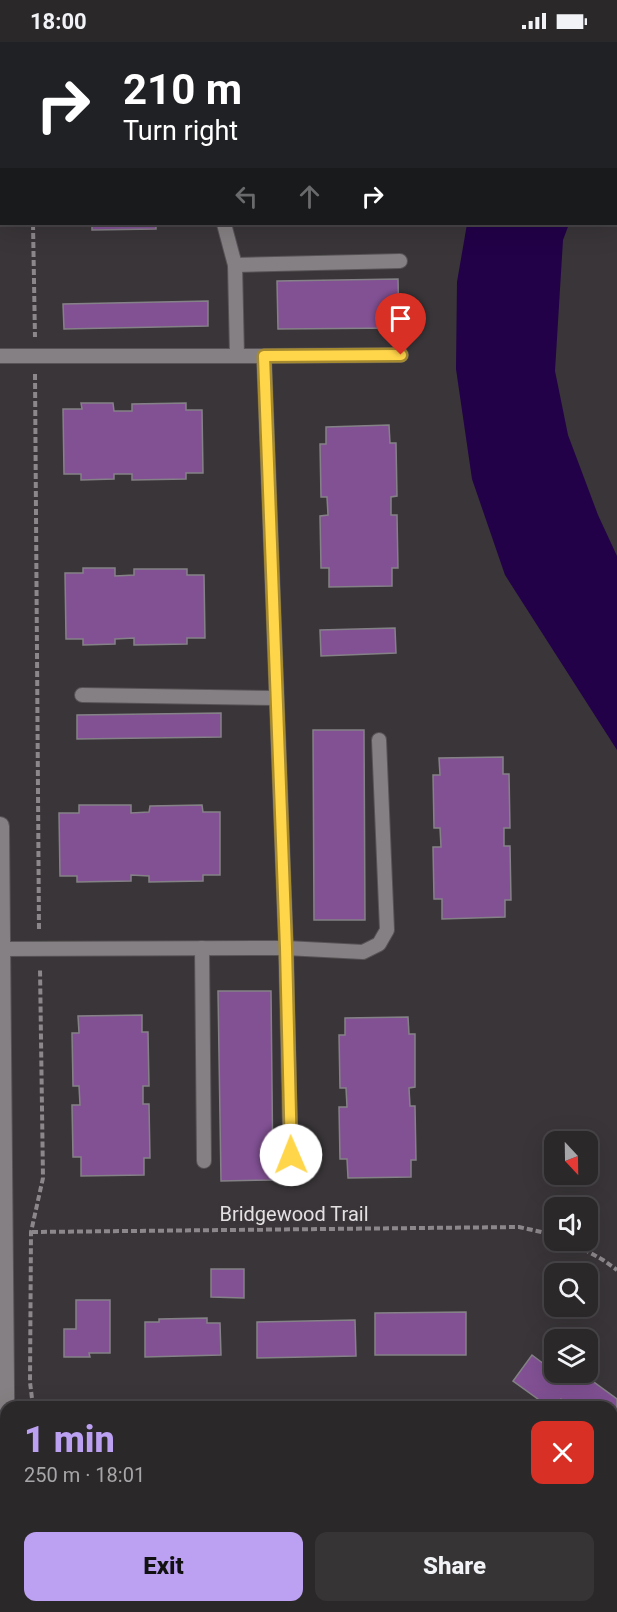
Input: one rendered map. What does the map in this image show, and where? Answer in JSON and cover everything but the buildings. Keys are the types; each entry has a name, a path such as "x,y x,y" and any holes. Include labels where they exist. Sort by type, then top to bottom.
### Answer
{"main road":[{"path":"0,826 5,1401"}],"lane":[{"path":"224,225 235,265 237,356"},
{"path":"235,265 400,261"},
{"path":"0,356 401,355"},
{"path":"264,356 286,948 291,1178"},
{"path":"82,695 276,698"},
{"path":"2,949 286,948 363,952 379,944 387,930 380,740"},
{"path":"202,948 204,1161"}],"path":[{"path":"32,1401 30,1382 31,1232 43,1178 33,225"},
{"name":"Bridgewood Trail","path":"31,1232 519,1227 544,1233"},
{"path":"587,1251 617,1270"}],"shaded area":[{"path":"467,225 569,225 563,240 555,371 568,435 598,515 617,556 617,750 505,575 472,479 456,369 457,282"}],"route":[{"path":"291,1155 286,948 264,356 401,355"}]}
